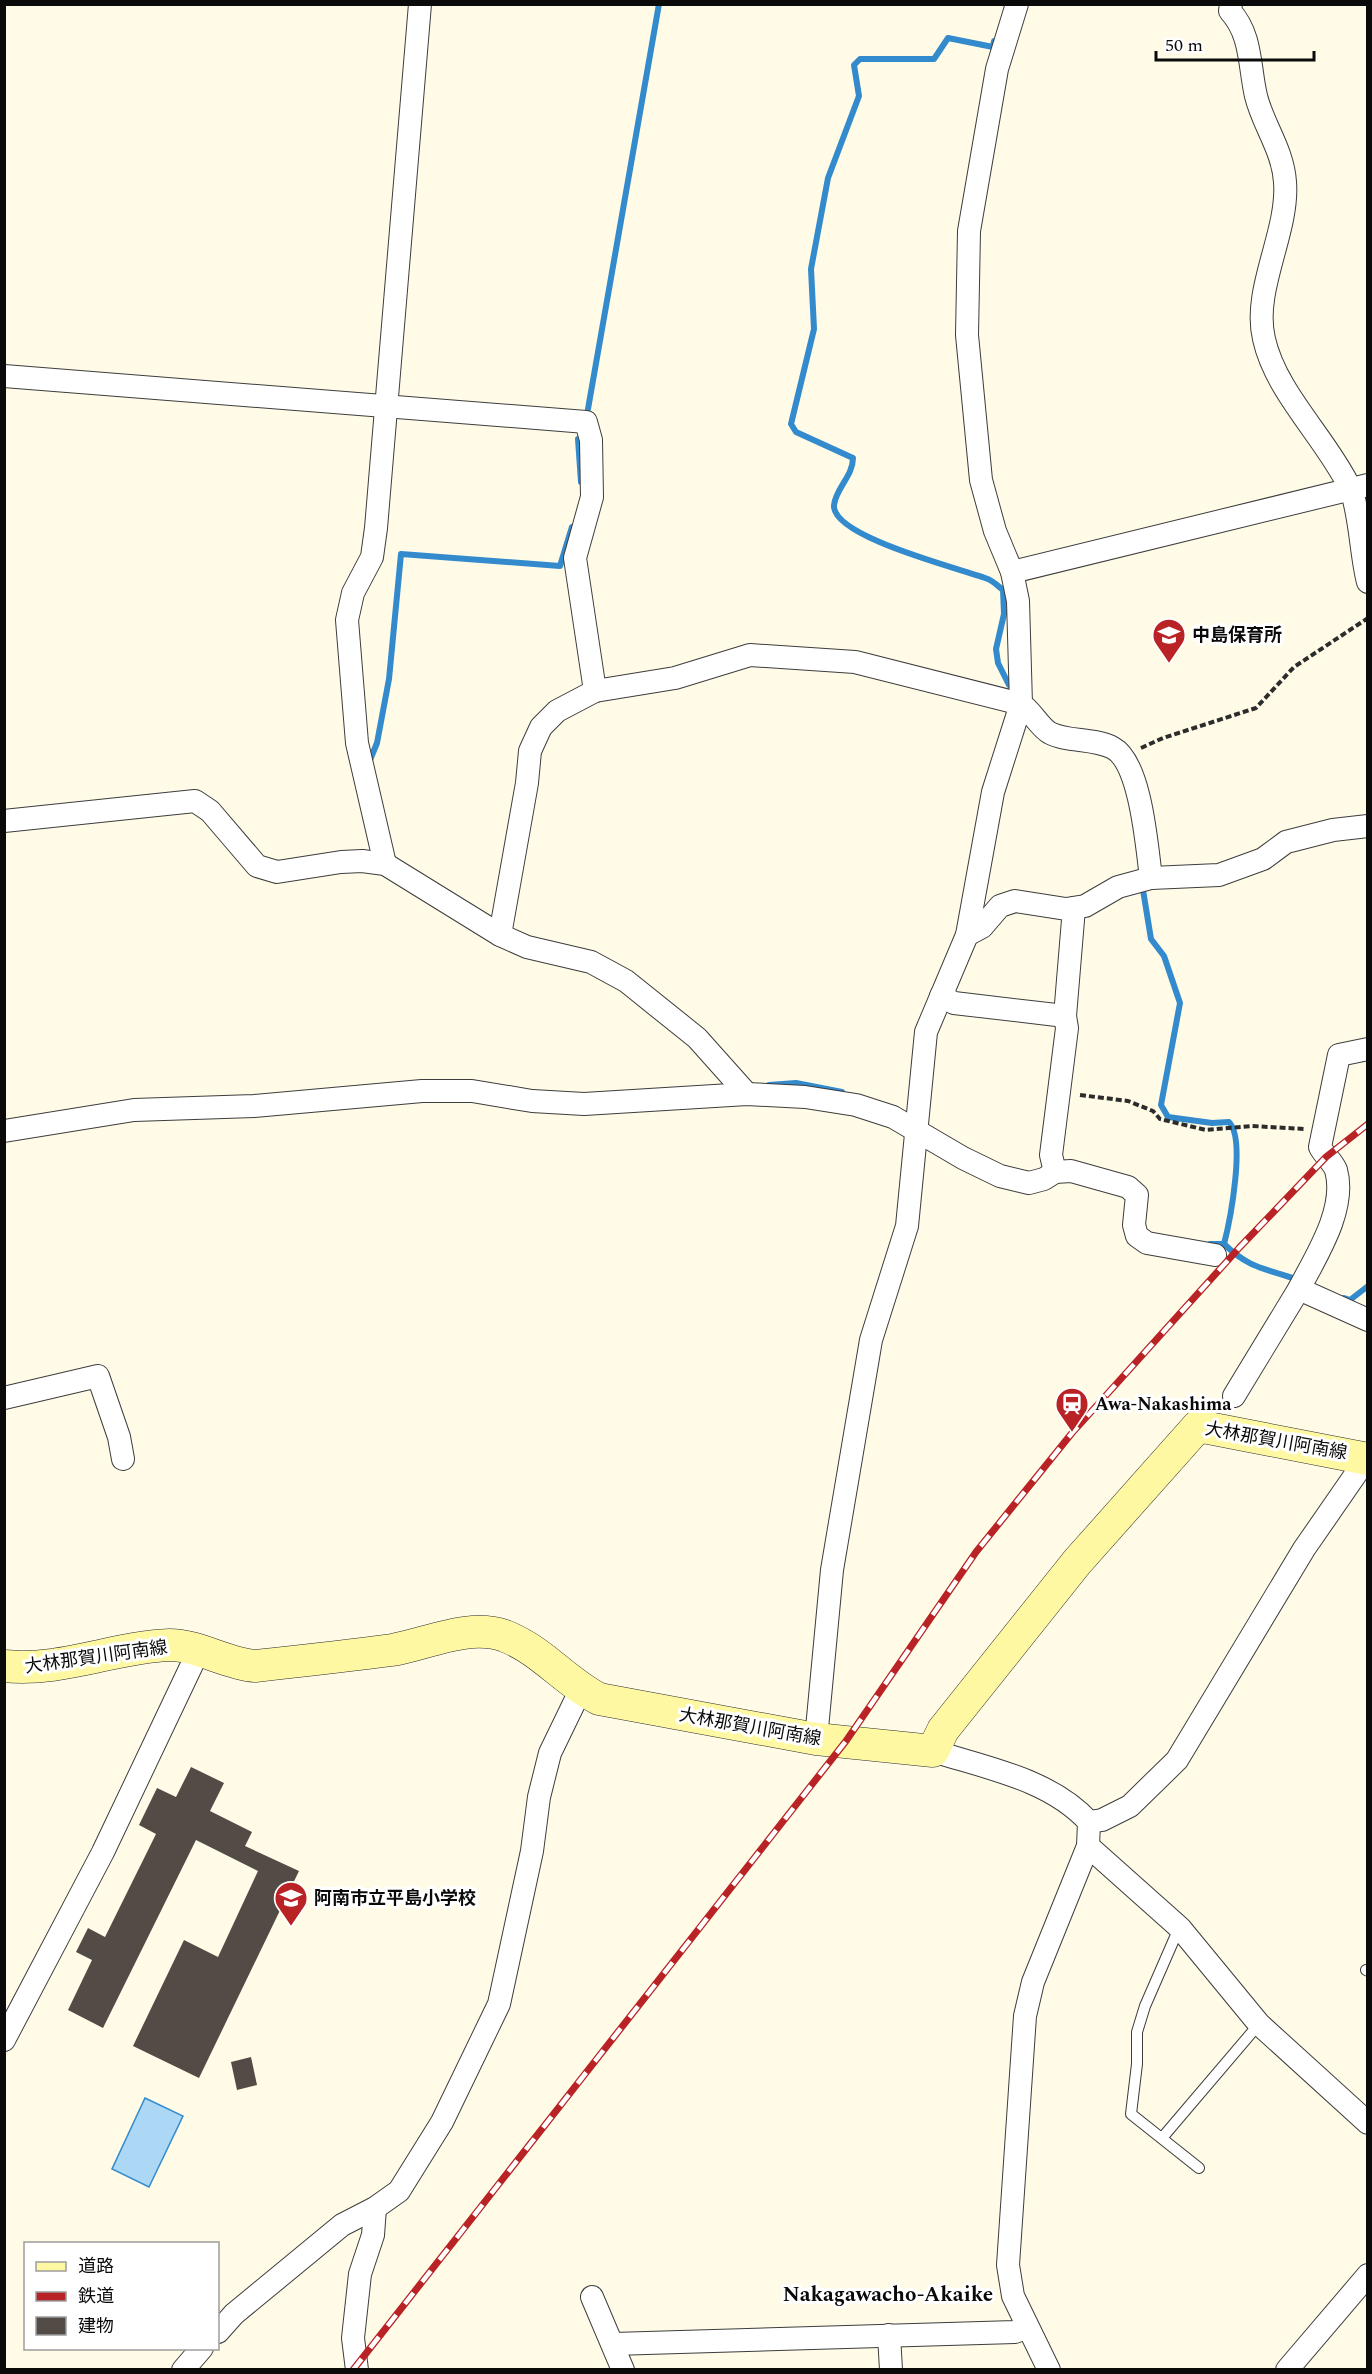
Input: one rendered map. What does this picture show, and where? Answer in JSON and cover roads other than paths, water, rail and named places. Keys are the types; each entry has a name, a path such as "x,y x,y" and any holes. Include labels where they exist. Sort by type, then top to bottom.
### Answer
{"main road":[{"name":"大林那賀川阿南線","path":"4,1666 21,1668 79,1662 147,1647 173,1645 239,1665 255,1666 396,1649 453,1636 476,1633 493,1634 502,1635 535,1650 581,1689 599,1699 816,1739 933,1751 943,1730 1077,1562 1198,1426 1367,1458"}],"street":[{"path":"385,864 357,743 347,620 353,593 372,557 420,4"},
{"path":"816,1739 832,1570 872,1340 908,1226 926,1032 967,935 993,792 1021,704 1018,600 1012,572 995,531 981,480 966,335 969,231 997,69 1017,4"},
{"path":"1231,4 1230,11 1239,21 1252,60 1256,97 1278,147 1285,182 1284,204 1263,306 1263,336 1271,365 1359,487 1368,582"},
{"path":"4,376 384,408 586,422 591,440 592,497 574,558 595,691"},
{"path":"1012,572 1359,487"},
{"path":"502,930 530,751 541,727 557,711 595,691 675,678 750,655 855,662 1021,704 1031,711 1049,733 1112,747 1126,756 1142,808 1151,878"},
{"path":"4,821 195,801 210,811 257,866 277,872 341,862 362,861 385,864 527,946 591,962 626,981 697,1038 747,1094"},
{"path":"967,935 982,927 1000,906 1015,901 1074,908 1085,906 1118,887 1151,878 1219,875 1263,859 1286,842 1334,830 1368,826"},
{"path":"4,1131 134,1110 254,1106 422,1091 472,1091 532,1101 584,1104 747,1094 805,1097 856,1105 893,1117 963,1158 1000,1176 1029,1183 1044,1179 1053,1164 1058,1092 1067,1028 1065,1016 1074,908"},
{"path":"941,996 954,1003 1065,1016"},
{"path":"1234,1396 1301,1285 1331,1222 1339,1188 1335,1167 1320,1147 1339,1055 1368,1049"},
{"path":"1053,1164 1071,1172 1128,1187 1137,1195 1134,1224 1137,1236 1147,1243 1215,1255"},
{"path":"1301,1285 1368,1320"},
{"path":"4,1398 98,1376 119,1437 123,1459"},
{"path":"1089,1822 1102,1821 1130,1806 1177,1760 1304,1549 1367,1458"},
{"path":"4,2040 103,1852 198,1652"},
{"path":"219,2331 234,2314 342,2225 375,2208 399,2191 442,2122 499,2004 532,1851 539,1797 550,1753 581,1689"},
{"path":"933,1751 1034,1783 1077,1809 1089,1822 1088,1846 1033,1982 1026,2016 1008,2265 1013,2296 1049,2370"},
{"path":"1088,1846 1179,1928 1259,2024 1368,2123"},
{"path":"357,2370 352,2338 360,2274 373,2235 375,2208"},
{"path":"1287,2370 1368,2275"},
{"path":"592,2297 623,2370"},
{"path":"613,2344 1015,2332 1027,2327"},
{"path":"889,2336 891,2370"},
{"path":"183,2370 201,2350"}],"lane":[{"path":"1179,1928 1145,2006 1137,2032 1137,2064 1131,2114 1199,2168"},
{"path":"1161,2138 1259,2024"}],"water":[{"path":"145,2098 183,2116 149,2187 112,2169"}],"waterway":[{"path":"588,409 659,4"},
{"path":"994,41 993,47 948,38 934,59 860,59 854,65 859,96 828,178 811,269 814,329 791,424 796,432 853,458 850,471 834,505 839,517 853,529 900,550 988,579 1003,590 1004,614 996,649 998,663 1009,685"},
{"path":"578,439 581,482"},
{"path":"370,760 377,743 389,679 401,554 560,566 572,527"},
{"path":"1143,890 1151,939 1164,956 1180,1003 1161,1105 1168,1117 1212,1123 1229,1122 1234,1131 1235,1181 1224,1244"},
{"path":"769,1085 796,1083 842,1092"},
{"path":"1210,1244 1224,1244 1251,1264 1298,1280"},
{"path":"1344,1298 1350,1300 1368,1286"}],"railway":[{"path":"353,2370 846,1741 976,1552 1072,1433 1239,1248 1326,1157 1368,1124"}],"place":[{"name":"中島保育所","path":"1169,664"},
{"name":"Awa-Nakashima","path":"1072,1433"},
{"name":"阿南市立平島小学校","path":"291,1927"}],"district":[{"name":"Nakagawacho-Akaike","path":"888,2295"}]}
